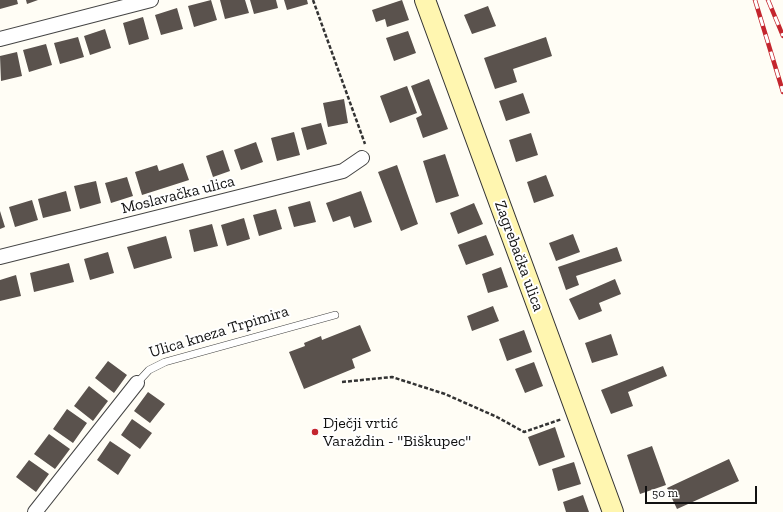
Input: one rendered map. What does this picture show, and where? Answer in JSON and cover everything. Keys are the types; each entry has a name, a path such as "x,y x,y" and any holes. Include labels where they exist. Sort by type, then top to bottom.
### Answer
{"main road":[{"name":"Zagrebačka ulica","path":"425,0 613,512"}],"street":[{"path":"0,39 151,0"},
{"name":"Moslavačka ulica","path":"0,257 343,171 362,158"},
{"name":"Ulica kneza Trpimira","path":"35,512 137,383"}],"lane":[{"name":"Ulica kneza Trpimira","path":"137,383 149,370 165,362 335,315"}],"path":[{"path":"313,0 364,140 367,152 362,158"},
{"path":"342,382 392,377 445,394 497,417 524,432 577,413"}],"building":[{"path":"0,0 17,0 18,4 0,9"},
{"path":"26,0 38,0 27,4"},
{"path":"211,0 217,20 194,27 188,6"},
{"path":"220,0 245,0 249,13 225,19"},
{"path":"250,0 276,0 278,8 254,14"},
{"path":"284,0 307,0 308,4 287,10"},
{"path":"402,0 409,20 387,27 385,19 376,22 372,10"},
{"path":"488,6 496,26 472,34 464,15"},
{"path":"177,8 183,29 161,35 155,15"},
{"path":"143,17 149,39 129,45 123,23"},
{"path":"105,29 111,48 90,55 84,36"},
{"path":"408,31 416,53 394,61 386,38"},
{"path":"78,37 84,57 60,64 54,43"},
{"path":"546,37 552,56 513,69 517,82 495,89 484,58"},
{"path":"46,44 52,65 29,72 23,50"},
{"path":"17,52 22,76 1,81 0,56"},
{"path":"429,79 448,129 423,138 416,118 422,115 411,86"},
{"path":"407,86 417,113 390,123 380,96"},
{"path":"523,93 530,113 506,121 499,101"},
{"path":"344,99 348,123 328,127 323,103"},
{"path":"321,123 327,144 307,150 301,128"},
{"path":"294,132 300,155 277,161 271,138"},
{"path":"531,133 538,155 516,162 509,140"},
{"path":"256,142 263,162 241,170 234,150"},
{"path":"223,150 230,171 213,177 206,156"},
{"path":"445,154 459,196 436,203 423,161"},
{"path":"183,163 189,180 142,195 135,172 157,165 159,171"},
{"path":"397,165 418,224 401,231 378,172"},
{"path":"546,175 554,196 534,203 527,182"},
{"path":"127,177 133,196 111,203 105,183"},
{"path":"96,181 101,203 80,209 74,186"},
{"path":"66,191 71,211 43,218 38,199"},
{"path":"361,191 372,222 354,228 350,216 333,222 326,203"},
{"path":"32,200 38,220 15,227 9,207"},
{"path":"310,201 316,222 294,227 288,207"},
{"path":"474,203 483,224 458,234 450,213"},
{"path":"276,209 282,229 259,236 253,215"},
{"path":"0,211 5,227 0,229"},
{"path":"244,218 250,239 227,246 221,225"},
{"path":"212,224 218,246 194,252 189,230"},
{"path":"573,234 580,252 556,261 549,243"},
{"path":"486,235 494,255 466,265 458,245"},
{"path":"166,236 172,258 134,269 127,247"},
{"path":"617,247 622,261 576,276 579,285 566,290 558,267"},
{"path":"108,252 114,273 90,280 84,259"},
{"path":"69,263 74,282 34,292 30,273"},
{"path":"501,267 508,287 488,293 482,274"},
{"path":"16,275 21,296 0,301 0,280"},
{"path":"615,279 621,294 599,303 602,311 579,320 569,299"},
{"path":"493,306 499,321 472,331 467,316"},
{"path":"360,325 371,351 352,359 355,368 304,389 289,352 305,346 304,343 321,336 322,340"},
{"path":"524,330 532,352 507,361 499,339"},
{"path":"611,334 618,355 592,363 585,343"},
{"path":"108,361 127,375 114,393 95,378"},
{"path":"534,362 543,386 525,393 515,369"},
{"path":"663,366 667,376 628,392 633,406 611,414 601,390"},
{"path":"89,386 108,401 93,421 74,406"},
{"path":"148,392 165,404 150,423 134,411"},
{"path":"67,409 87,423 73,443 53,429"},
{"path":"132,419 152,433 140,449 121,435"},
{"path":"555,427 565,457 539,466 528,437"},
{"path":"49,434 70,449 55,469 34,454"},
{"path":"110,441 131,455 118,475 97,460"},
{"path":"652,446 666,485 640,494 627,455"},
{"path":"729,459 739,481 677,509 667,488"},
{"path":"29,460 49,474 36,492 16,477"},
{"path":"574,462 581,484 558,491 552,469"},
{"path":"583,495 589,512 566,512 563,502"}],"railway":[{"path":"755,0 783,92"},
{"path":"768,0 783,36"}],"place":[{"name":"Dječji vrtić Varaždin - \"Biškupec\"","path":"315,432"}]}
